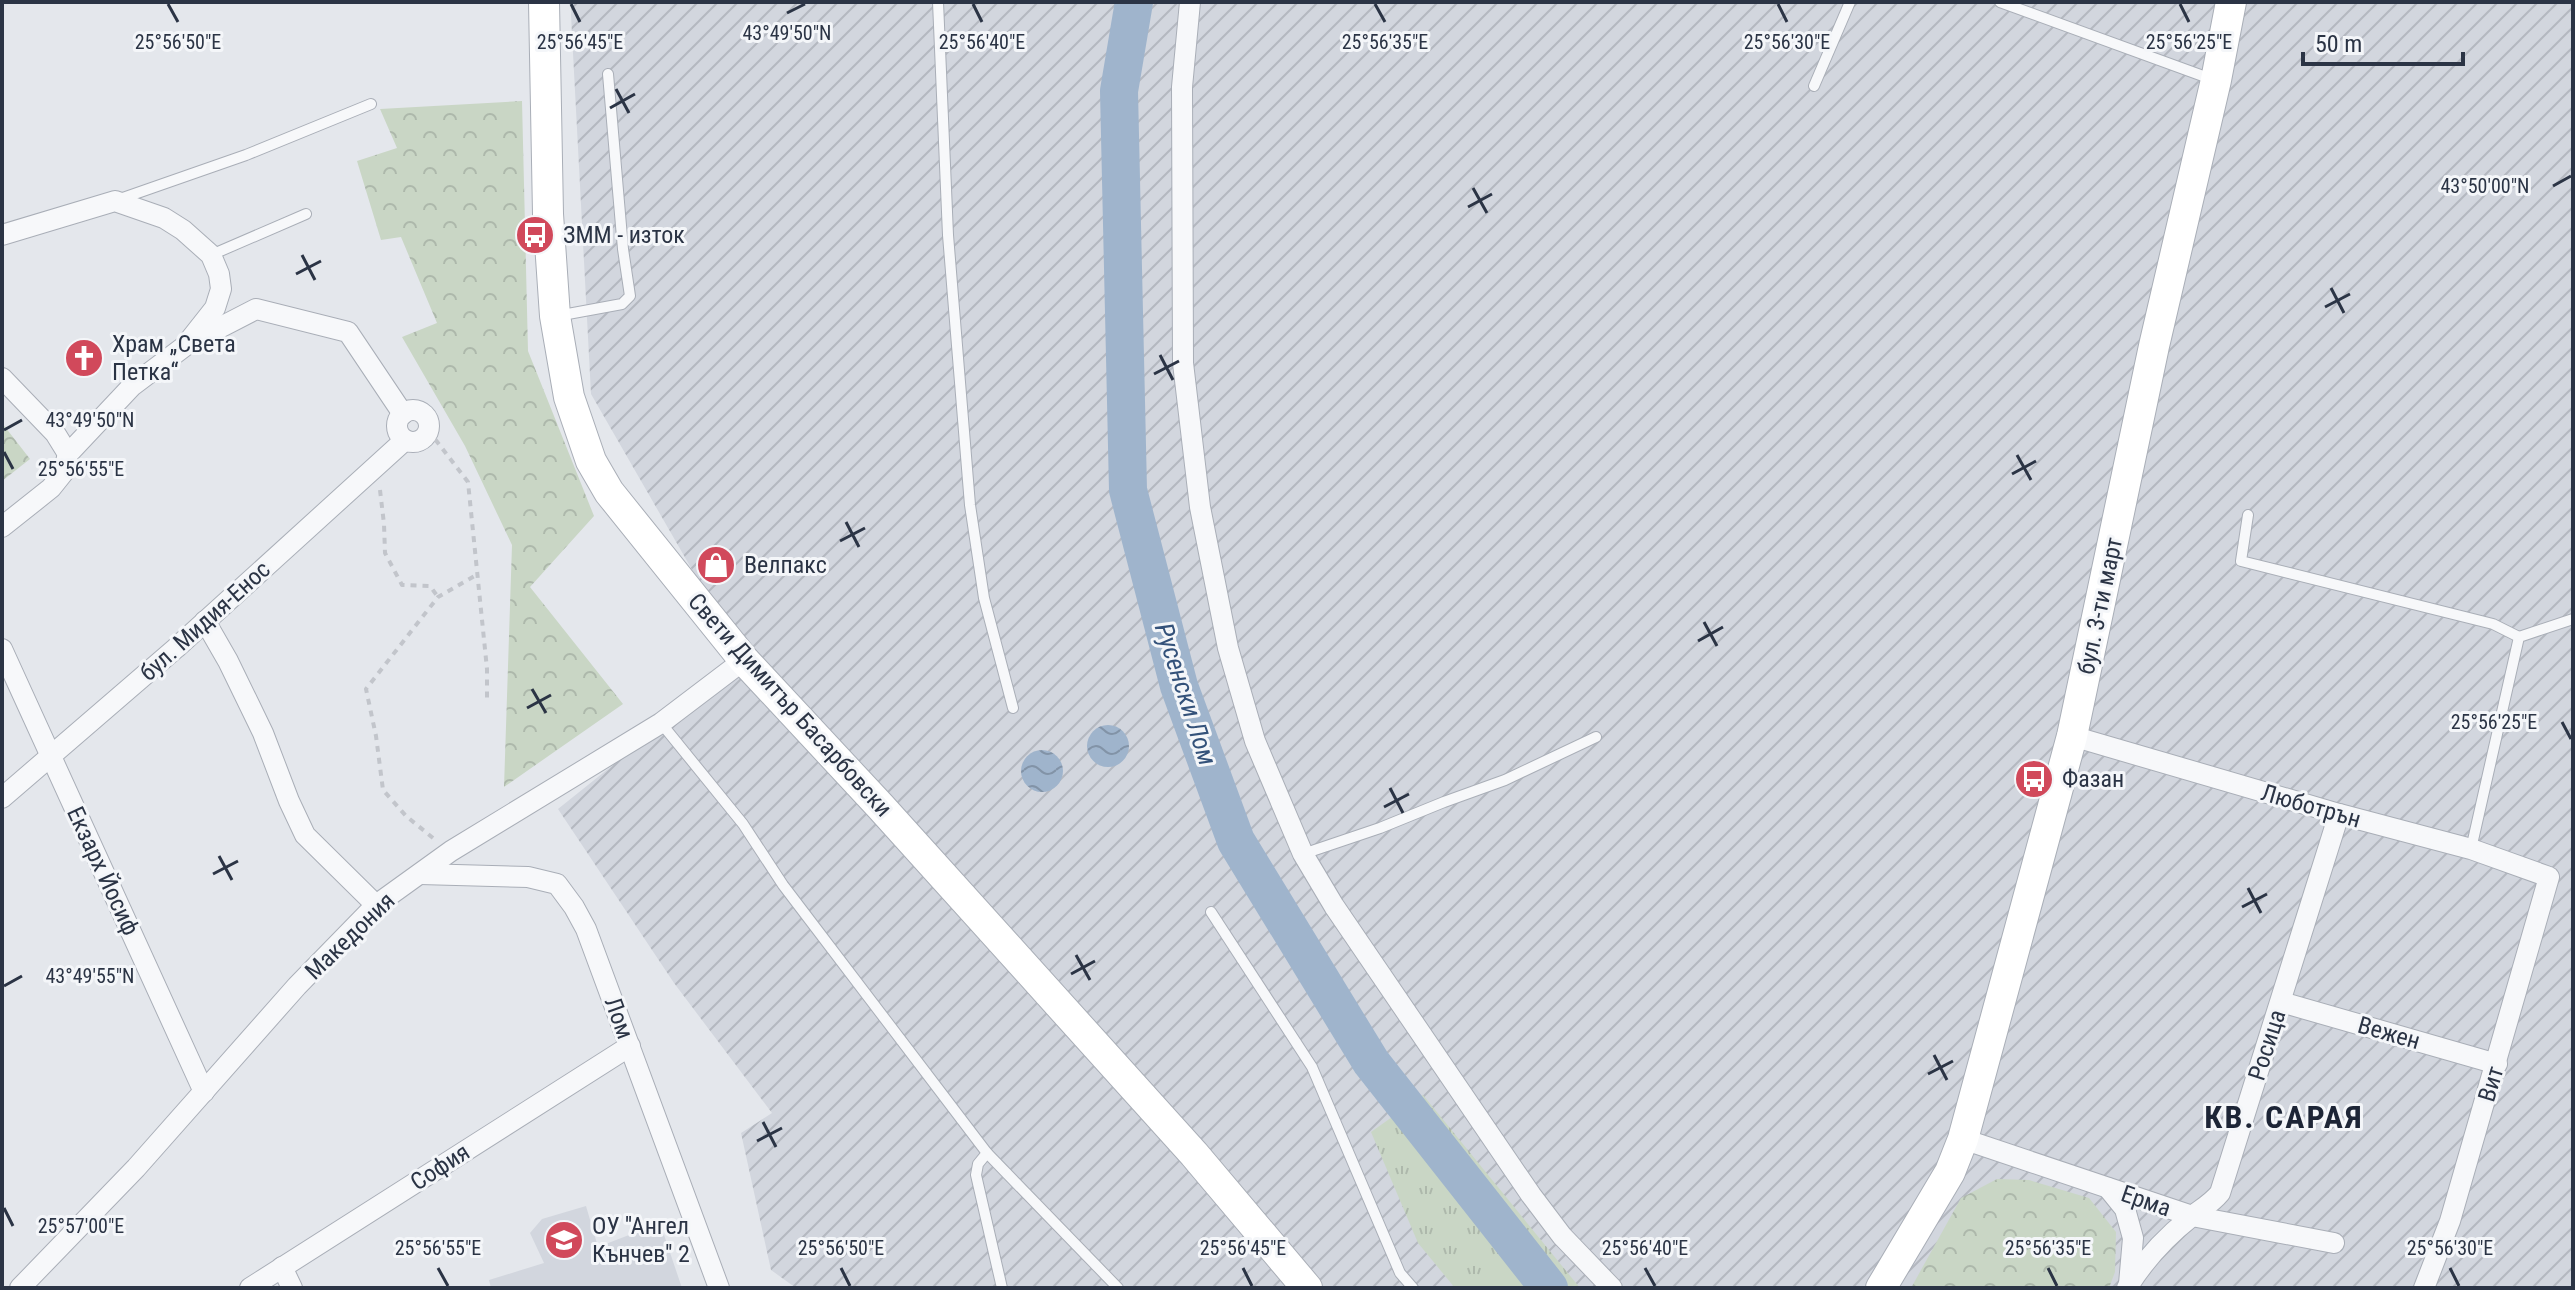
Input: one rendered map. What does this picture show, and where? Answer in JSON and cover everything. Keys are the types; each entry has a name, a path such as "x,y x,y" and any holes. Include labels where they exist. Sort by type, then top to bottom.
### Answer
{"street":[{"name":"Свети Димитър Басарбовски","path":"544,2 548,214 555,316 569,397 591,461 609,492 744,660 891,817 1194,1154 1307,1288"},
{"path":"1190,2 1182,87 1183,363 1200,507 1228,648 1255,741 1303,854 1334,906 1531,1195 1562,1236 1612,1288"},
{"name":"бул. 3-ти март","path":"1881,1288 1950,1172 1963,1139 2072,736 2154,346 2231,2"},
{"path":"2,235 115,201 164,218 211,255 219,274 221,289 215,308 185,346"},
{"path":"2,527 51,488 63,473 68,454 132,386 185,346 256,309 348,332 403,414"},
{"path":"2,378 55,433 68,454"},
{"path":"413,410 422,413 428,422 428,430 420,440 410,442 397,431 397,422 403,414 413,410"},
{"name":"бул. Мидия-Енос","path":"2,798 51,758 405,440"},
{"path":"205,621 263,733 305,835 376,905"},
{"name":"Екзарх Йосиф","path":"2,649 204,1092"},
{"name":"Македония","path":"20,1288 86,1221 297,986 376,905 451,851 661,723 744,660"},
{"name":"Люботрън","path":"2072,736 2471,849 2549,877"},
{"name":"Росица","path":"2128,1286 2164,1242 2192,1216 2210,1205 2220,1193 2339,814"},
{"name":"Лом","path":"420,874 528,877 557,884 574,907 586,929 719,1288"},
{"name":"Вит","path":"2424,1288 2450,1221 2549,877"},
{"name":"Вежен","path":"2281,1002 2497,1064"},
{"name":"София","path":"250,1288 630,1046"},
{"name":"Ерма","path":"1963,1139 2192,1216 2334,1243"},
{"path":"2107,1188 2125,1209 2133,1238 2128,1286"},
{"path":"282,1267 292,1288"}],"lane":[{"path":"938,2 948,235 970,505 984,598 1013,708"},
{"path":"1814,86 1850,2"},
{"path":"2000,2 2216,80"},
{"path":"555,316 622,304 630,296 608,74"},
{"path":"115,201 246,155 371,104"},
{"path":"211,255 306,214"},
{"path":"2248,515 2241,561 2493,624 2519,637 2573,619"},
{"path":"2471,849 2519,637"},
{"path":"661,723 743,824 783,885 987,1153 1118,1288"},
{"path":"1303,854 1505,780 1596,737"},
{"path":"1211,912 1312,1067 1400,1273 1413,1288"},
{"path":"987,1153 978,1164 976,1175 1002,1288"}],"path":[{"path":"428,430 468,482 487,669 487,699"},
{"path":"366,474 379,486 385,553 402,585 430,586 438,597"},
{"path":"451,851 406,816 383,790 366,689 438,597 478,574"}],"shaded area":[{"path":"572,2 2573,2 2573,1288 796,1288 771,1270 741,1133 772,1113 674,983 558,809 744,660 591,394"},
{"name":"ОУ ''Ангел Кънчев'' 2","path":"586,1206 598,1247 660,1223 682,1288 491,1288 489,1280 544,1263 530,1233 542,1219"}],"green space":[{"path":"522,101 528,351 594,516 530,587 623,704 504,787 512,545 465,446 402,337 437,323 401,237 381,240 357,161 397,148 380,109"},
{"path":"2,423 30,459 2,481"},
{"path":"1423,1095 1580,1288 1455,1288 1418,1243 1371,1132"},
{"path":"1997,1179 2029,1180 2089,1198 2116,1232 2115,1272 2109,1288 1911,1288 1961,1198"}],"water":[{"path":"1108,725 1123,731 1129,746 1123,761 1108,767 1093,761 1087,746 1093,731"},
{"path":"1042,750 1057,756 1063,771 1057,786 1042,792 1027,786 1021,771 1027,756"}],"waterway":[{"name":"Русенски Лом","path":"1134,2 1119,91 1128,490 1179,686 1236,841 1371,1062 1549,1288"}],"place":[{"name":"ЗММ - изток","path":"535,235"},
{"name":"Храм „Света Петка“","path":"84,358"},
{"name":"Велпакс","path":"716,565"},
{"name":"Фазан","path":"2034,779"},
{"name":"ОУ ''Ангел Кънчев'' 2","path":"564,1240"}],"district":[{"name":"КВ. САРАЯ","path":"2284,1117"}]}
